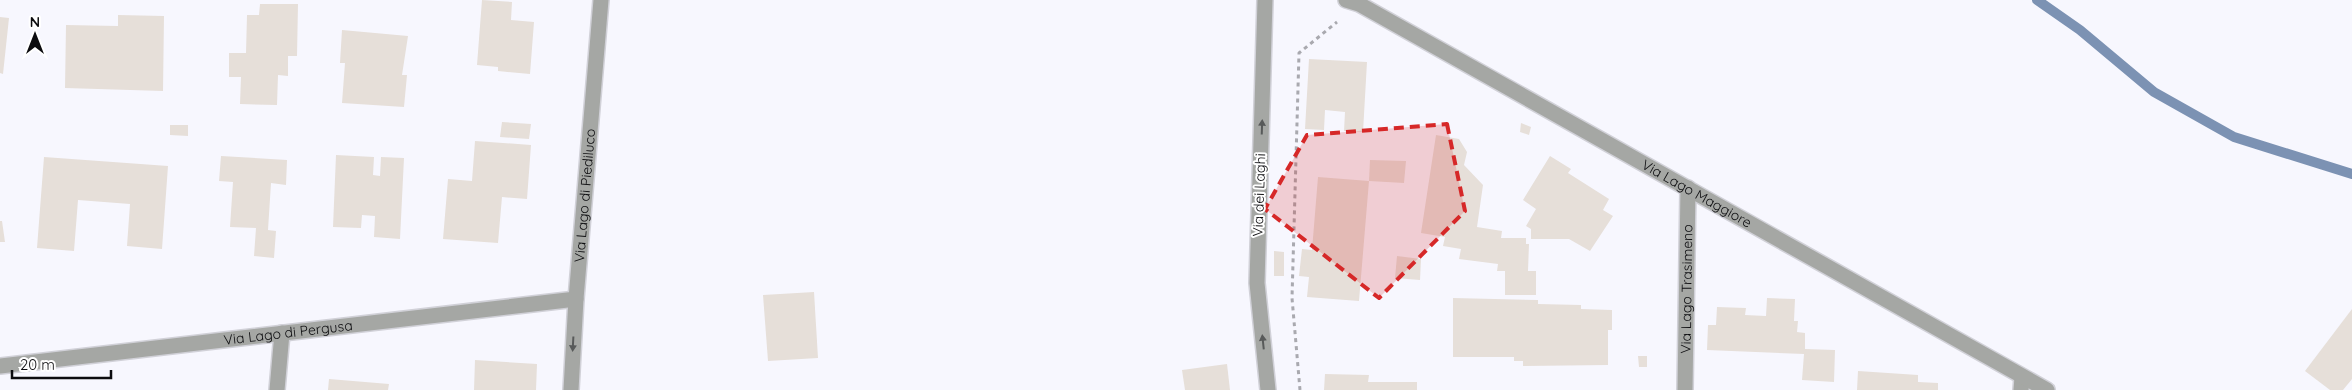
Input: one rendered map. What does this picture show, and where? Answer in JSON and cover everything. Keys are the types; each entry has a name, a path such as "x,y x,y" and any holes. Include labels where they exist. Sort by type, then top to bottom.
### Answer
{"street":[{"name":"Via Lago di Piediluco","path":"571,390 576,299 601,0"},
{"name":"Via dei Laghi","path":"1264,0 1257,283 1268,390"},
{"name":"Via Lago Maggiore","path":"1353,2 1688,188 2022,384 2047,390"},
{"name":"Via Lago Trasimeno","path":"1685,390 1688,188"},
{"name":"Via Lago di Pergusa","path":"0,366 576,299"},
{"path":"277,390 282,333"}],"path":[{"path":"1300,390 1292,298 1299,53 1353,2"}],"highlighted area":[{"path":"1447,124 1465,211 1379,298 1265,209 1307,135"}],"building":[{"path":"482,0 512,2 511,20 534,22 530,74 498,71 498,67 477,65"},
{"path":"260,4 298,4 297,56 288,56 288,76 278,75 277,105 240,104 241,77 229,77 229,53 246,53 247,15 259,15"},
{"path":"118,15 164,16 163,91 65,88 66,25 118,26"},
{"path":"0,17 9,18 3,74 0,73"},
{"path":"342,30 408,36 402,75 407,75 404,107 342,103 345,63 340,63"},
{"path":"1309,59 1367,62 1363,132 1344,131 1345,112 1325,110 1324,130 1305,129"},
{"path":"502,122 531,124 529,139 500,137"},
{"path":"1521,123 1531,127 1529,135 1520,132"},
{"path":"170,125 188,125 188,136 170,135"},
{"path":"1436,135 1459,139 1467,152 1464,165 1483,185 1477,227 1502,231 1501,238 1526,238 1526,244 1529,244 1528,271 1536,271 1536,295 1505,295 1505,271 1497,271 1498,264 1459,259 1461,249 1443,246 1445,237 1421,233"},
{"path":"475,141 531,145 527,199 502,197 498,243 443,239 448,179 472,181"},
{"path":"336,155 374,157 373,175 380,176 381,157 404,158 400,239 374,237 375,216 362,215 361,228 333,227"},
{"path":"221,156 287,160 286,185 271,183 268,230 276,231 274,258 254,256 256,228 230,227 233,182 219,181"},
{"path":"1550,156 1571,169 1568,173 1609,199 1603,210 1613,216 1590,251 1569,239 1531,239 1531,229 1526,226 1536,209 1523,200"},
{"path":"44,157 168,166 162,249 127,246 130,204 78,200 74,251 37,248"},
{"path":"1370,160 1406,161 1404,183 1369,181"},
{"path":"1318,177 1369,181 1359,301 1307,297 1309,277 1299,276 1302,249 1312,250"},
{"path":"0,221 2,221 5,242 0,242"},
{"path":"1274,251 1284,252 1284,276 1274,276"},
{"path":"1397,256 1421,259 1420,280 1395,278"},
{"path":"814,292 818,358 768,361 763,295"},
{"path":"1453,298 1538,300 1538,304 1581,305 1581,309 1612,310 1612,330 1608,330 1608,365 1523,366 1523,361 1514,361 1514,357 1453,357"},
{"path":"1767,298 1795,299 1794,321 1798,321 1797,332 1805,333 1805,349 1835,350 1834,382 1802,380 1804,354 1707,350 1708,325 1716,325 1717,307 1746,308 1745,315 1766,316"},
{"path":"2352,309 2352,379 2343,390 2330,390 2305,371"},
{"path":"1638,356 1647,356 1647,367 1639,367"},
{"path":"475,360 537,364 536,390 474,390"},
{"path":"1227,364 1230,390 1185,390 1182,370"},
{"path":"1858,371 1918,375 1918,382 1938,383 1938,390 1857,390"},
{"path":"1325,374 1369,375 1368,382 1417,382 1417,390 1324,390"},
{"path":"329,379 389,384 388,390 328,390"}],"waterway":[{"path":"2037,0 2080,30 2154,92 2234,137 2352,174"}]}
